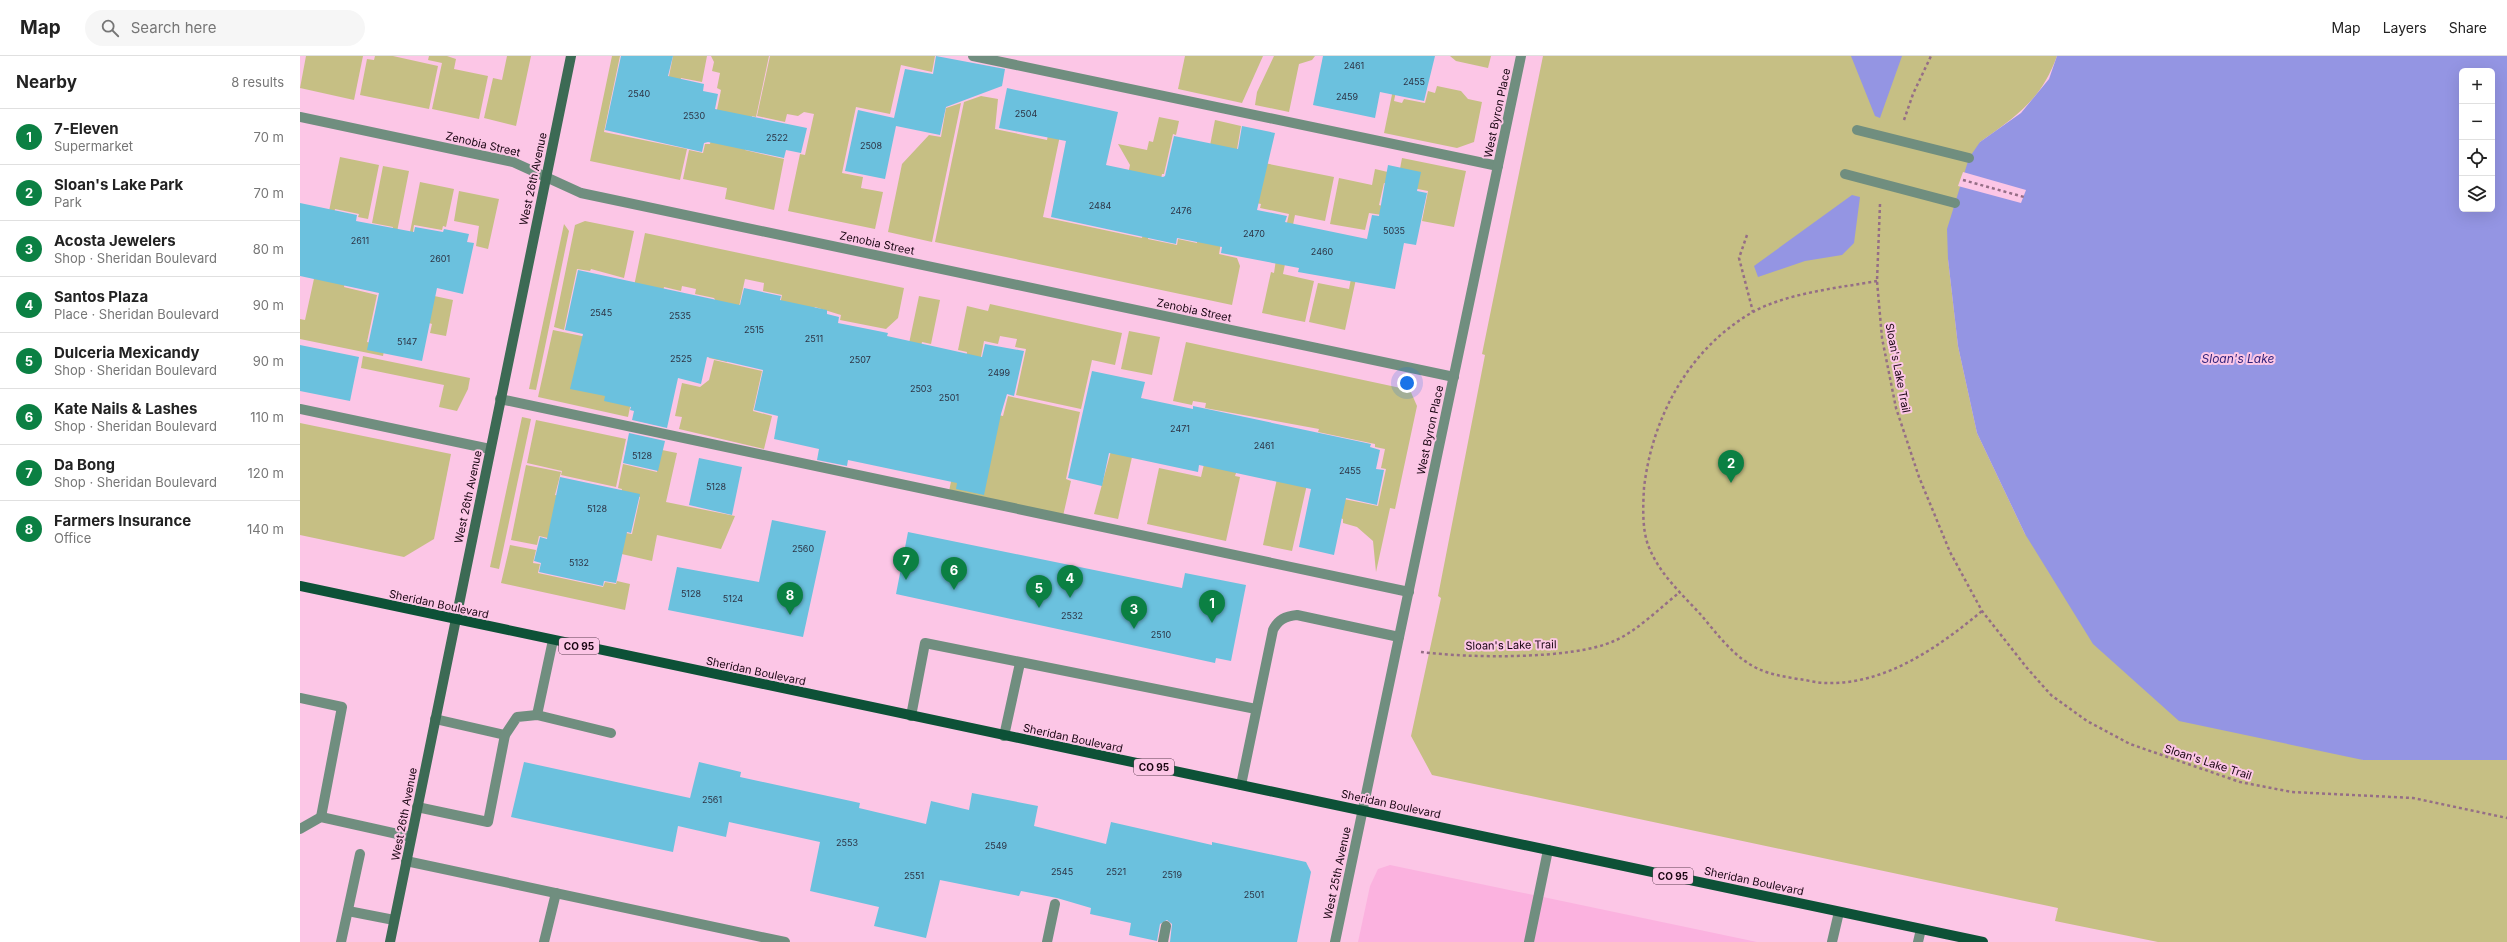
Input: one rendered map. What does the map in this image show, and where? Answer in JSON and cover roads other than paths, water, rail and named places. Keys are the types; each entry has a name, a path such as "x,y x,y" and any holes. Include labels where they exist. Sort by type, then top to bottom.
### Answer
{"main road":[{"name":"Sheridan Boulevard","path":"300,586 1983,942"}],"street":[{"name":"West 26th Avenue","path":"390,942 571,56"},
{"path":"973,56 1498,166"},
{"name":"West Byron Place","path":"1363,810 1521,56"},
{"name":"Zenobia Street","path":"300,117 513,162 581,193 1454,377"},
{"path":"1856,130 1969,158"},
{"path":"1845,174 1955,203"},
{"path":"500,399 1409,592"},
{"path":"300,409 490,449"},
{"path":"1241,785 1273,630 1282,619 1297,615 1399,637"},
{"path":"537,715 553,640"},
{"path":"911,716 925,643 1256,709"},
{"path":"1004,736 1020,663"},
{"path":"300,698 342,707 321,817"},
{"path":"417,807 488,822 505,735 516,717 537,715 611,733"},
{"path":"435,718 505,735"},
{"name":"West 25th Avenue","path":"1335,942 1363,810"},
{"path":"300,829 321,817 412,837"},
{"path":"1528,942 1548,850"},
{"path":"341,942 360,854"},
{"path":"406,861 785,942"},
{"path":"544,942 556,893"},
{"path":"1047,942 1055,904"},
{"path":"348,911 394,920"},
{"path":"1832,942 1839,912"},
{"path":"1162,942 1166,926"},
{"path":"1918,942 1920,929"}],"water":[{"path":"1851,56 1902,56 1880,118 1875,116"},
{"name":"Sloan's Lake","path":"2057,56 2507,56 2507,760 2363,760 2179,721 2093,644 2025,534 1977,433 1958,346 1948,259 1947,229 1969,158 1980,142 2021,113 2049,79"},
{"path":"1852,195 1860,197 1854,243 1842,255 1805,261 1758,277 1754,266"}],"place":[{"name":"Sloan's Lake Park","path":"1731,483"},
{"name":"Da Bong","path":"906,580"},
{"name":"Kate Nails & Lashes","path":"954,590"},
{"name":"Santos Plaza","path":"1070,598"},
{"name":"Dulceria Mexicandy","path":"1039,608"},
{"name":"Farmers Insurance","path":"790,615"},
{"name":"7-Eleven","path":"1212,623"},
{"name":"Acosta Jewelers","path":"1134,629"}]}
